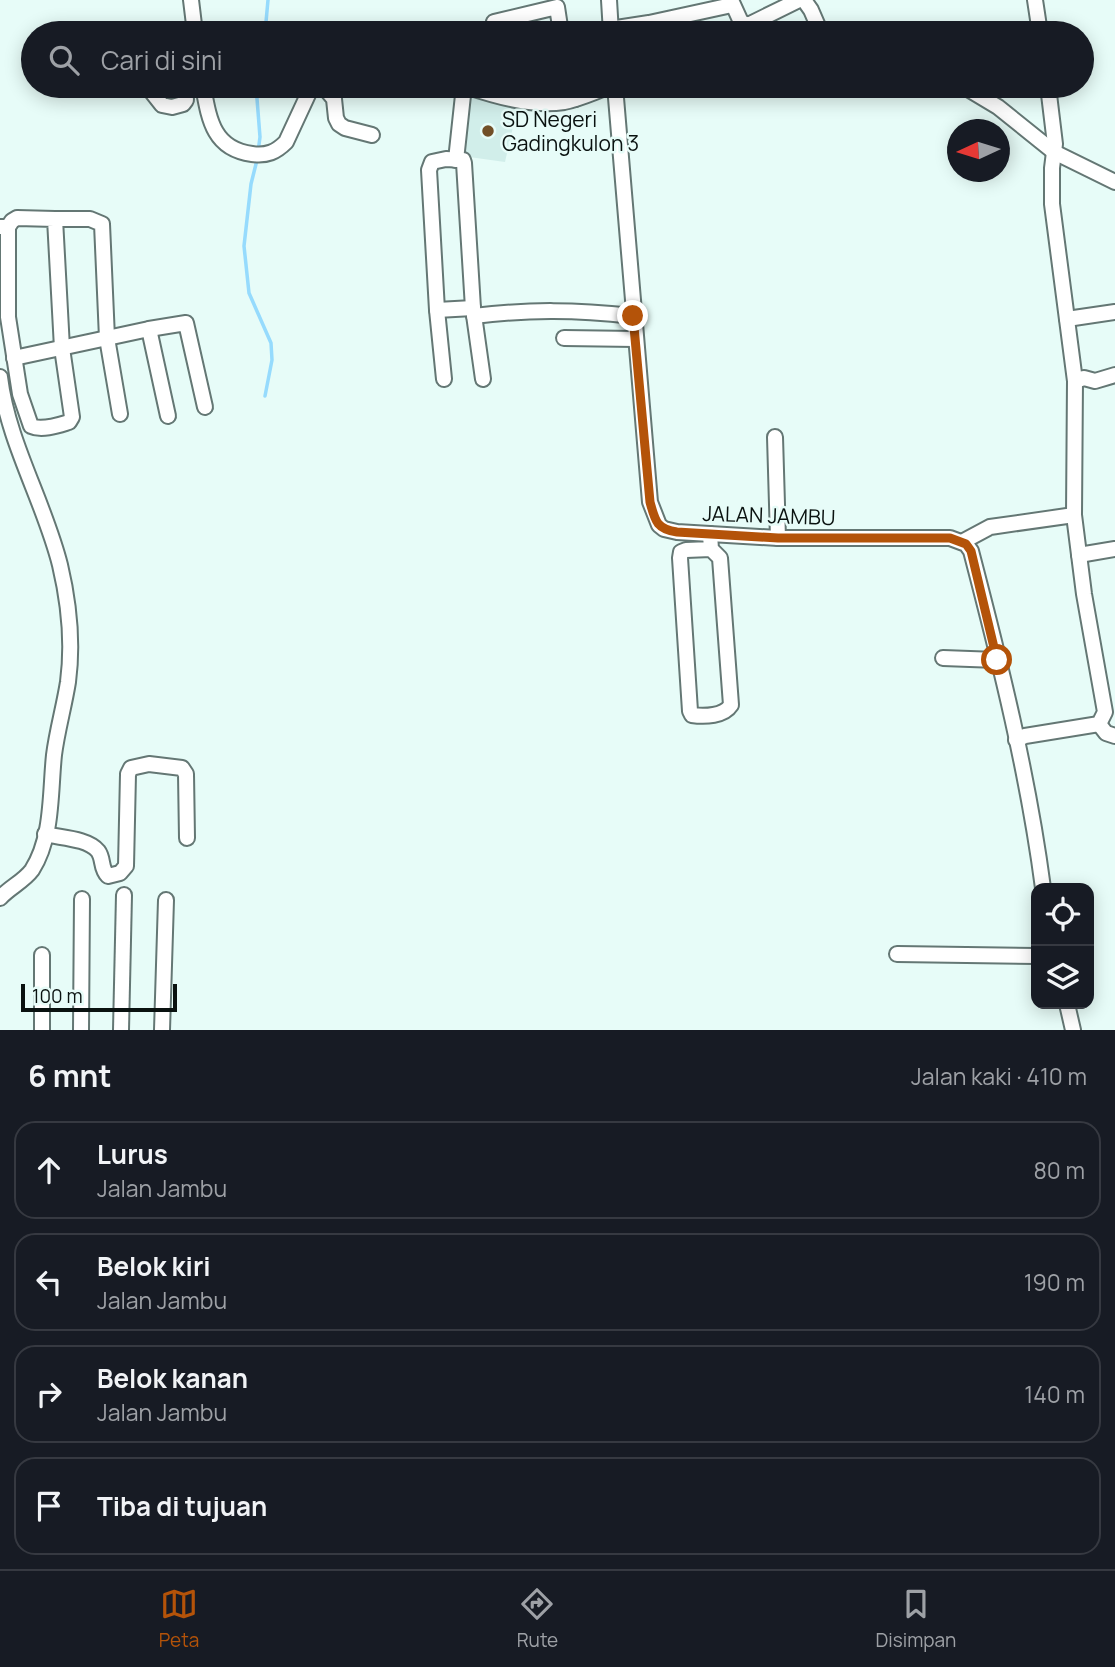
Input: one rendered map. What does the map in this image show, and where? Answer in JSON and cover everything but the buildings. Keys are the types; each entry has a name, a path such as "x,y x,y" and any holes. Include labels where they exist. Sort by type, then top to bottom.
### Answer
{"street":[{"path":"191,0 194,21"},
{"path":"609,0 610,21"},
{"path":"757,21 802,0 816,21"},
{"path":"1035,0 1038,21"},
{"path":"657,21 731,3 740,21"},
{"path":"498,21 558,7 560,21"},
{"path":"154,98 162,105 172,107 183,104 186,98"},
{"path":"206,98 211,122 225,144 234,150 258,155 279,149 286,142 306,98"},
{"path":"333,98 339,124 372,135"},
{"path":"456,159 464,98"},
{"path":"512,98 554,103 562,98"},
{"name":"JALAN JAMBU","path":"614,98 647,471 654,516 664,529 710,541 935,537 962,541"},
{"path":"983,98 998,107 1054,152 1115,182"},
{"path":"1049,98 1054,152 1052,204 1075,381 1074,515 1084,594 1105,712 1099,724"},
{"path":"444,379 437,310 430,165 434,161 456,159 463,160 465,168 473,312 483,379"},
{"path":"55,219 62,348 72,417 69,422 37,429 32,426 20,394 8,317 4,227 17,218 90,219 102,224 107,338 120,414"},
{"path":"437,310 521,310 633,316"},
{"path":"1067,319 1115,312"},
{"path":"14,358 149,329 188,324 205,407"},
{"path":"149,329 168,416"},
{"path":"564,338 635,339"},
{"path":"1075,381 1084,378 1095,381 1115,375"},
{"path":"0,377 23,466 60,565 68,614 70,655 45,834 30,873 0,898"},
{"path":"775,437 778,538"},
{"path":"1042,883 1029,796 1016,740 971,551 962,541 990,527 1074,515"},
{"path":"710,541 720,558 731,705 724,713 697,716 690,711 680,558 681,552 710,541"},
{"path":"1079,555 1115,549"},
{"path":"943,658 997,660"},
{"path":"1099,724 1106,733 1115,736"},
{"path":"1016,740 1025,736 1099,724"},
{"path":"45,834 90,845 100,853 104,873 108,876 120,873 126,866 128,775 131,768 149,764 182,768 186,774 187,838"},
{"path":"121,1030 124,895"},
{"path":"81,1030 82,899"},
{"path":"162,1030 166,900"},
{"path":"897,954 1031,956"},
{"path":"42,955 42,1030"},
{"path":"1068,1009 1073,1030"}],"shaded area":[{"name":"SD Negeri Gadingkulon 3","path":"469,98 518,105 505,162 462,156"}],"waterway":[{"path":"266,21 268,0"},
{"path":"257,98 260,137 258,152"},
{"path":"257,160 251,184 244,246 249,293 271,343 272,360 265,396"}],"place":[{"name":"SD Negeri Gadingkulon 3","path":"488,131"}],"route":[{"path":"633,316 650,502 656,521 662,528 677,532 778,538 935,537 962,541 971,551 997,660"}]}
